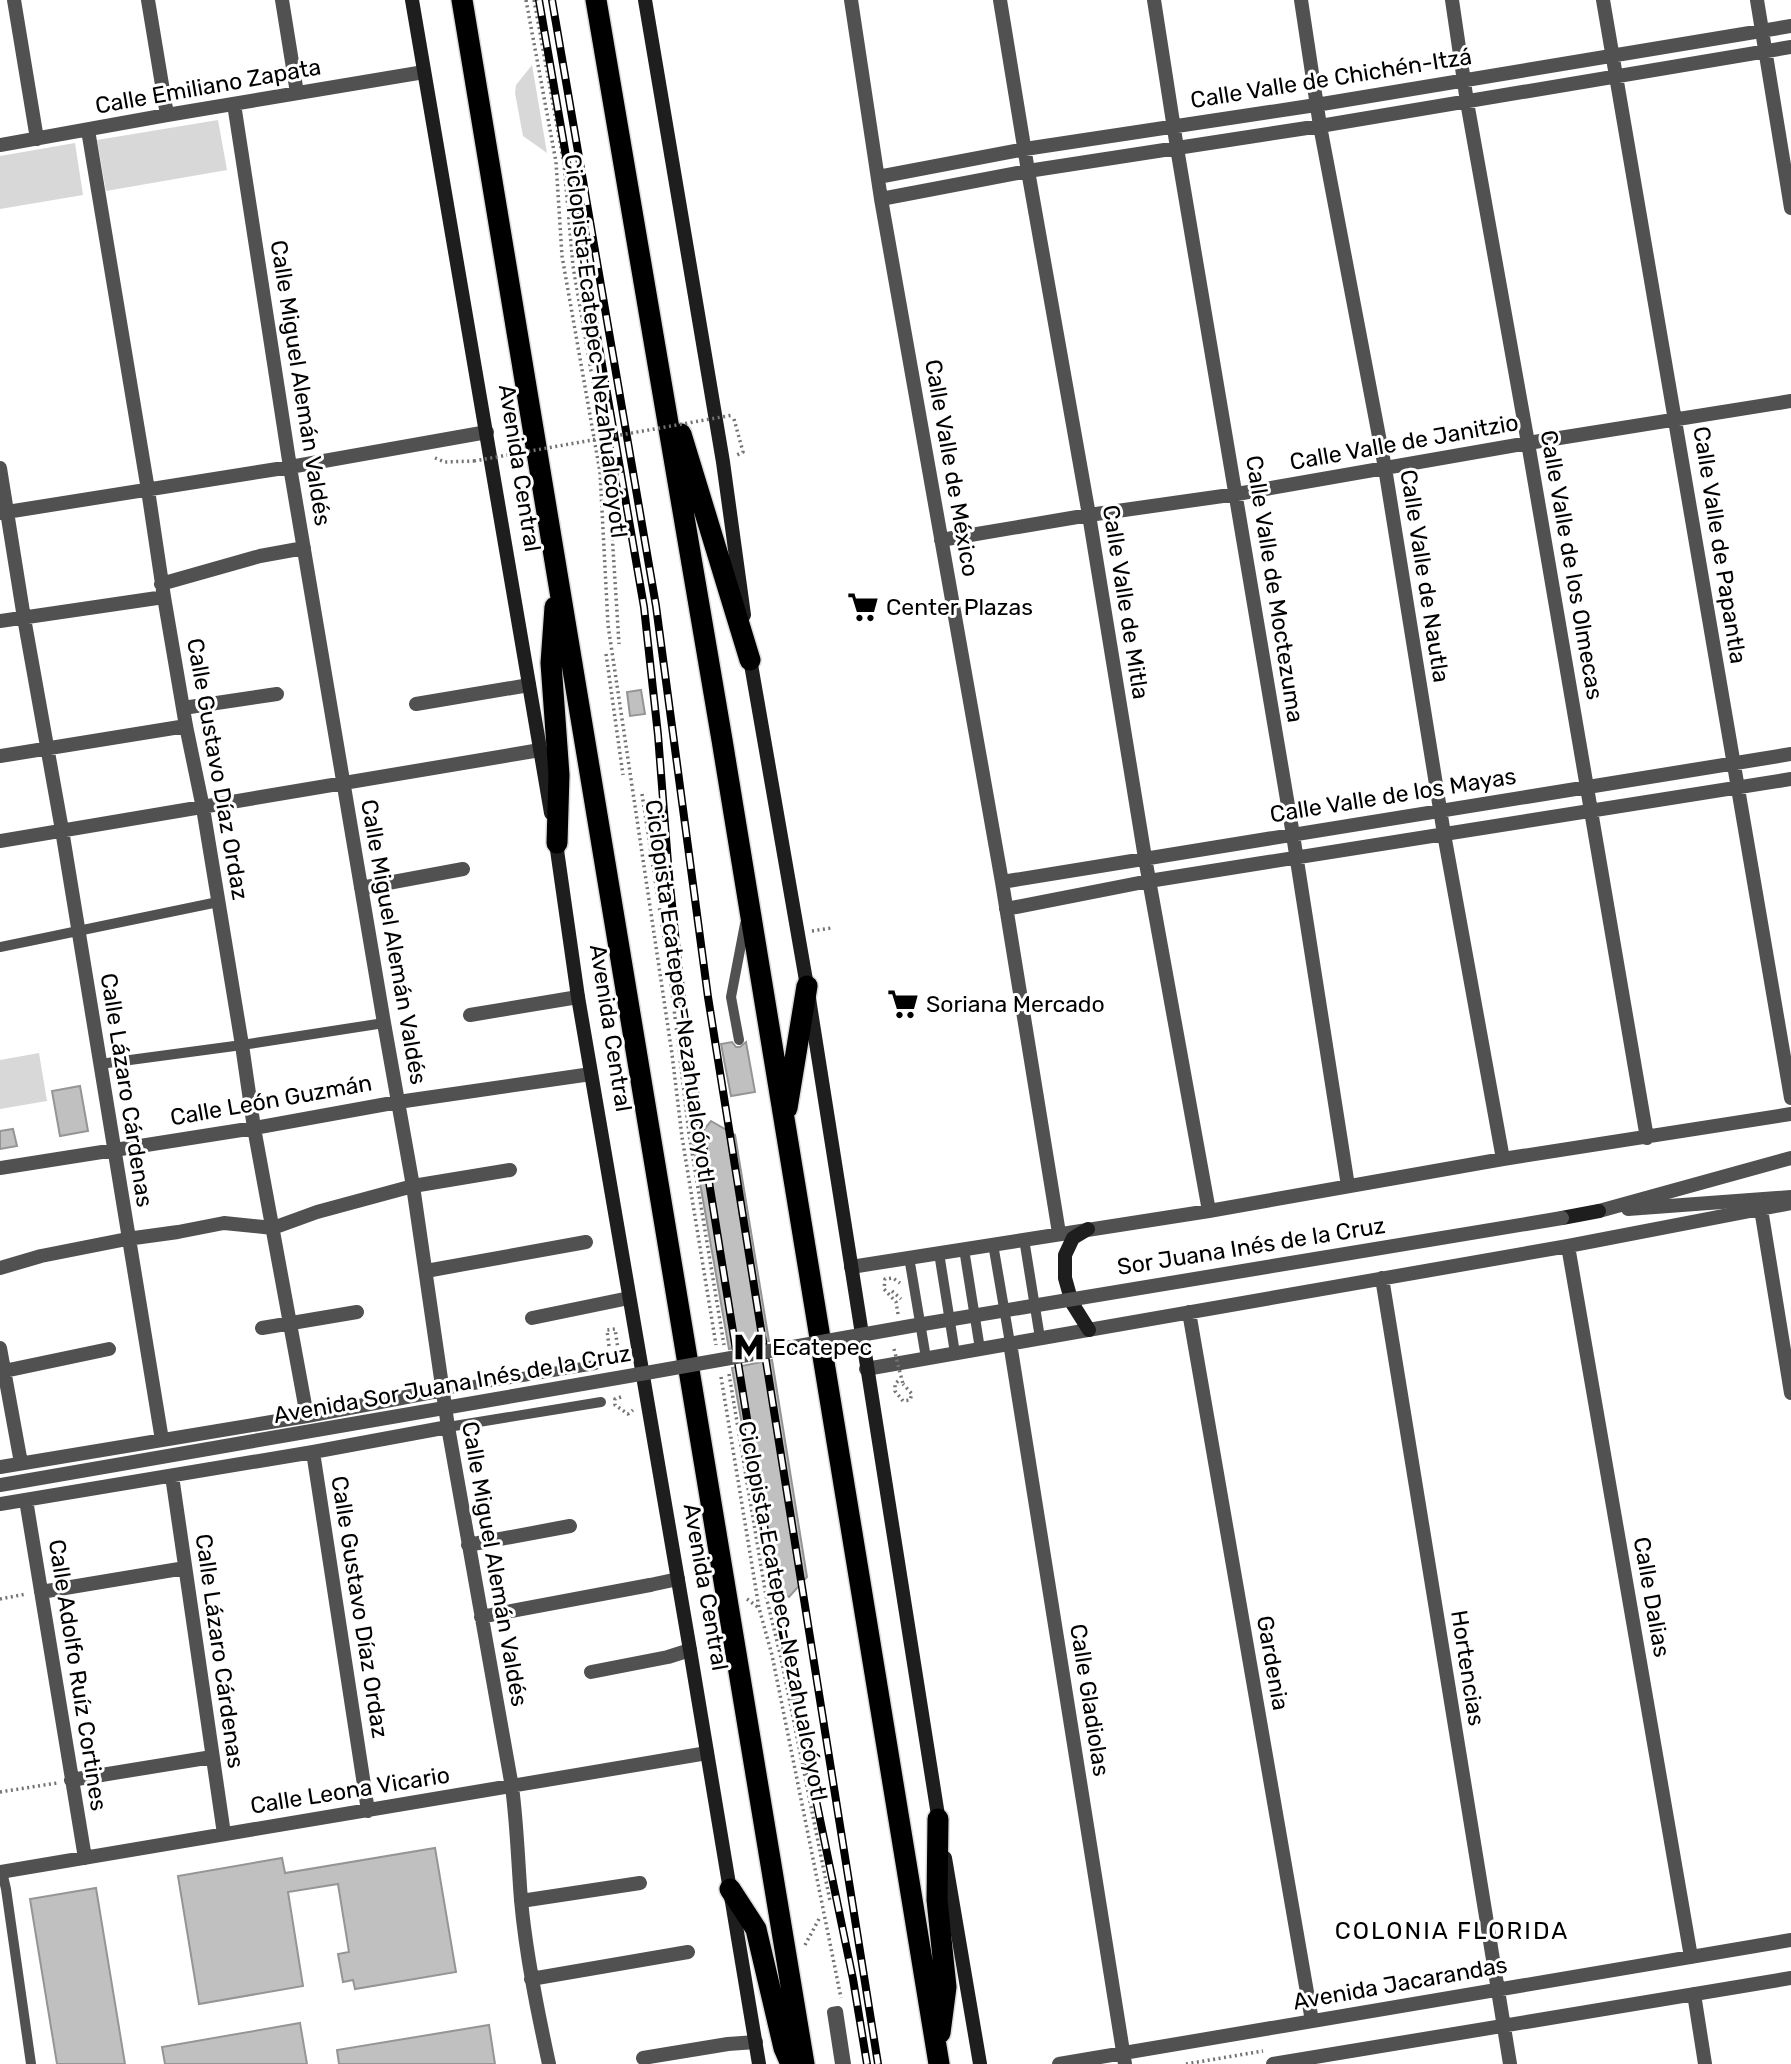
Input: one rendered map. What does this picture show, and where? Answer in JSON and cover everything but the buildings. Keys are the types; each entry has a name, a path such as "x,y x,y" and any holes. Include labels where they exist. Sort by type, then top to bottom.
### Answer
{"highway":[{"name":"Avenida Central","path":"462,0 804,2064"},
{"path":"596,0 938,2060"},
{"path":"656,354 750,660"},
{"path":"557,574 551,663 559,775 557,843"},
{"path":"784,1127 807,986"},
{"path":"938,1819 937,1900 946,1987 938,2060"},
{"path":"730,1889 756,1929 784,2048 792,2064"}],"main road":[{"name":"Avenida Central","path":"412,0 557,843 578,997 759,2064"},
{"path":"645,0 723,463 750,660 807,986 938,1819 980,2064"},
{"name":"Sor Juana Inés de la Cruz","path":"1562,1218 1599,1211"},
{"path":"1088,1229 1073,1238 1065,1255 1065,1278 1072,1303 1089,1330"}],"street":[{"path":"14,0 37,139"},
{"path":"148,0 167,115"},
{"path":"282,0 296,93"},
{"name":"Calle Valle de México","path":"851,0 881,199 1002,882 1059,1233"},
{"name":"Calle Valle de Mitla","path":"1000,0 1145,858 1209,1210"},
{"name":"Calle Valle de Moctezuma","path":"1154,0 1297,859 1348,1186"},
{"name":"Calle Valle de Nautla","path":"1300,0 1316,105 1385,468 1444,834 1503,1159"},
{"name":"Calle Valle de los Olmecas","path":"1452,0 1467,102 1647,1138"},
{"name":"Calle Valle de Papantla","path":"1603,0 1791,1098"},
{"path":"1757,0 1791,208"},
{"name":"Calle Valle de Chichén-Itzá","path":"878,177 1025,149 1316,105 1791,26"},
{"name":"Calle Valle de Chichén-Itzá","path":"881,199 1028,171 1320,126 1791,47"},
{"name":"Calle Emiliano Zapata","path":"0,145 424,72"},
{"name":"Calle Miguel Alemán Valdés","path":"234,104 290,467 413,1186 448,1427 512,1787 521,1901 531,1979 549,2064"},
{"name":"Calle Gustavo Díaz Ordaz","path":"88,130 163,591 203,808 254,1128 307,1416"},
{"name":"Calle Valle de Janitzio","path":"941,540 1237,494 1528,443 1791,401"},
{"path":"4,512 290,467 487,432"},
{"name":"Calle Lázaro Cárdenas","path":"0,468 4,512 62,830 162,1440"},
{"path":"0,621 163,591 260,555 304,548"},
{"path":"416,704 529,685"},
{"path":"183,708 277,694"},
{"path":"0,757 186,726"},
{"path":"0,841 540,750"},
{"name":"Calle Valle de los Mayas","path":"1002,882 1791,754"},
{"name":"Calle Valle de los Mayas","path":"1006,909 1149,881 1791,779"},
{"path":"361,888 463,869"},
{"path":"470,1015 578,997"},
{"name":"Calle León Guzmán","path":"0,1168 398,1102 591,1074"},
{"path":"851,1267 1791,1114"},
{"name":"Sor Juana Inés de la Cruz","path":"1599,1211 1791,1158"},
{"path":"0,1268 41,1256 224,1223 273,1228 317,1212 413,1186 510,1170"},
{"name":"Sor Juana Inés de la Cruz","path":"1599,1211 1791,1197"},
{"path":"866,1369 1568,1246 1791,1203"},
{"path":"1761,1209 1791,1393"},
{"name":"Sor Juana Inés de la Cruz","path":"911,1325 1562,1218"},
{"path":"426,1271 586,1242"},
{"name":"Calle Dalias","path":"1568,1246 1691,1957"},
{"name":"Hortencias","path":"1382,1278 1510,2064"},
{"path":"532,1318 629,1298"},
{"path":"262,1328 357,1312"},
{"name":"Gardenia","path":"1189,1312 1312,2021"},
{"name":"Avenida Sor Juana Inés de la Cruz","path":"0,1485 633,1376 911,1325"},
{"name":"Calle Gladiolas","path":"1010,1343 1124,2059"},
{"path":"0,1348 2,1371 21,1463"},
{"path":"2,1371 109,1349"},
{"name":"Avenida Sor Juana Inés de la Cruz","path":"0,1467 307,1416 443,1390"},
{"name":"Avenida Sor Juana Inés de la Cruz","path":"0,1504 448,1427"},
{"name":"Calle Gustavo Díaz Ordaz","path":"313,1452 368,1811"},
{"name":"Calle Lázaro Cárdenas","path":"172,1476 224,1833"},
{"name":"Calle Adolfo Ruíz Cortines","path":"26,1500 85,1857"},
{"path":"468,1545 570,1526"},
{"path":"41,1592 185,1568"},
{"path":"481,1617 678,1579"},
{"path":"591,1672 690,1650"},
{"name":"Calle Leona Vicario","path":"1,1872 707,1753"},
{"path":"71,1780 212,1757"},
{"path":"521,1901 640,1883"},
{"name":"Avenida Jacarandas","path":"1059,2064 1124,2059 1312,2021 1791,1940"},
{"path":"531,1979 688,1952"},
{"path":"1273,2064 1319,2060 1503,2025 1791,1978"},
{"path":"1694,1994 1705,2064"},
{"path":"643,2059 728,2044 756,2042"}],"lane":[{"path":"0,947 218,902"},
{"path":"739,1040 731,997 748,906"},
{"path":"100,1064 384,1023"},
{"path":"1024,1239 1040,1338"},
{"path":"993,1244 1010,1343"},
{"path":"964,1249 980,1349"},
{"path":"939,1253 955,1353"},
{"path":"909,1257 926,1358"},
{"name":"Avenida Sor Juana Inés de la Cruz","path":"443,1390 594,1364"},
{"name":"Avenida Sor Juana Inés de la Cruz","path":"448,1427 601,1402"},
{"path":"1,1872 6,1889 31,2064"},
{"path":"840,2064 832,2012 838,2011 846,2064"}],"path":[{"name":"Ciclopista Ecatepec-Nezahualcóyotl","path":"526,0 556,162 562,256 600,472 608,625 682,1137 718,1352"},
{"path":"534,0 564,164 573,266 608,470 619,644"},
{"path":"445,462 474,461 733,415 743,452"},
{"path":"606,654 624,775"},
{"path":"895,1302 884,1289 885,1279 893,1278 908,1289"},
{"path":"892,1291 901,1299 909,1295"},
{"path":"609,1346 607,1331 615,1329 619,1353"},
{"path":"894,1349 903,1384 912,1394 910,1401 903,1401 895,1391 895,1384 908,1375"},
{"name":"Ciclopista Ecatepec-Nezahualcóyotl","path":"720,1365 759,1608 772,1656 838,1981"},
{"path":"621,1397 615,1399 615,1405 628,1414 633,1411 634,1406"},
{"path":"0,1599 41,1592"},
{"path":"745,1597 759,1608"},
{"path":"0,1792 71,1780"}],"shaded area":[{"path":"532,65 547,153 523,136 515,93 516,85"},
{"path":"218,120 227,170 106,191 97,140"},
{"path":"75,143 83,195 0,209 0,156"},
{"path":"39,1053 47,1101 0,1109 0,1060"}],"railway":[{"path":"539,0 644,607 682,1000 701,1132 774,1587 853,1979 867,2064"},
{"path":"552,0 656,606 708,997 878,2064"}],"place":[{"name":"Center Plazas","path":"863,607"},
{"name":"Soriana Mercado","path":"903,1004"},
{"name":"Ecatepec","path":"749,1347"}],"district":[{"name":"COLONIA FLORIDA","path":"1452,1931"}]}
